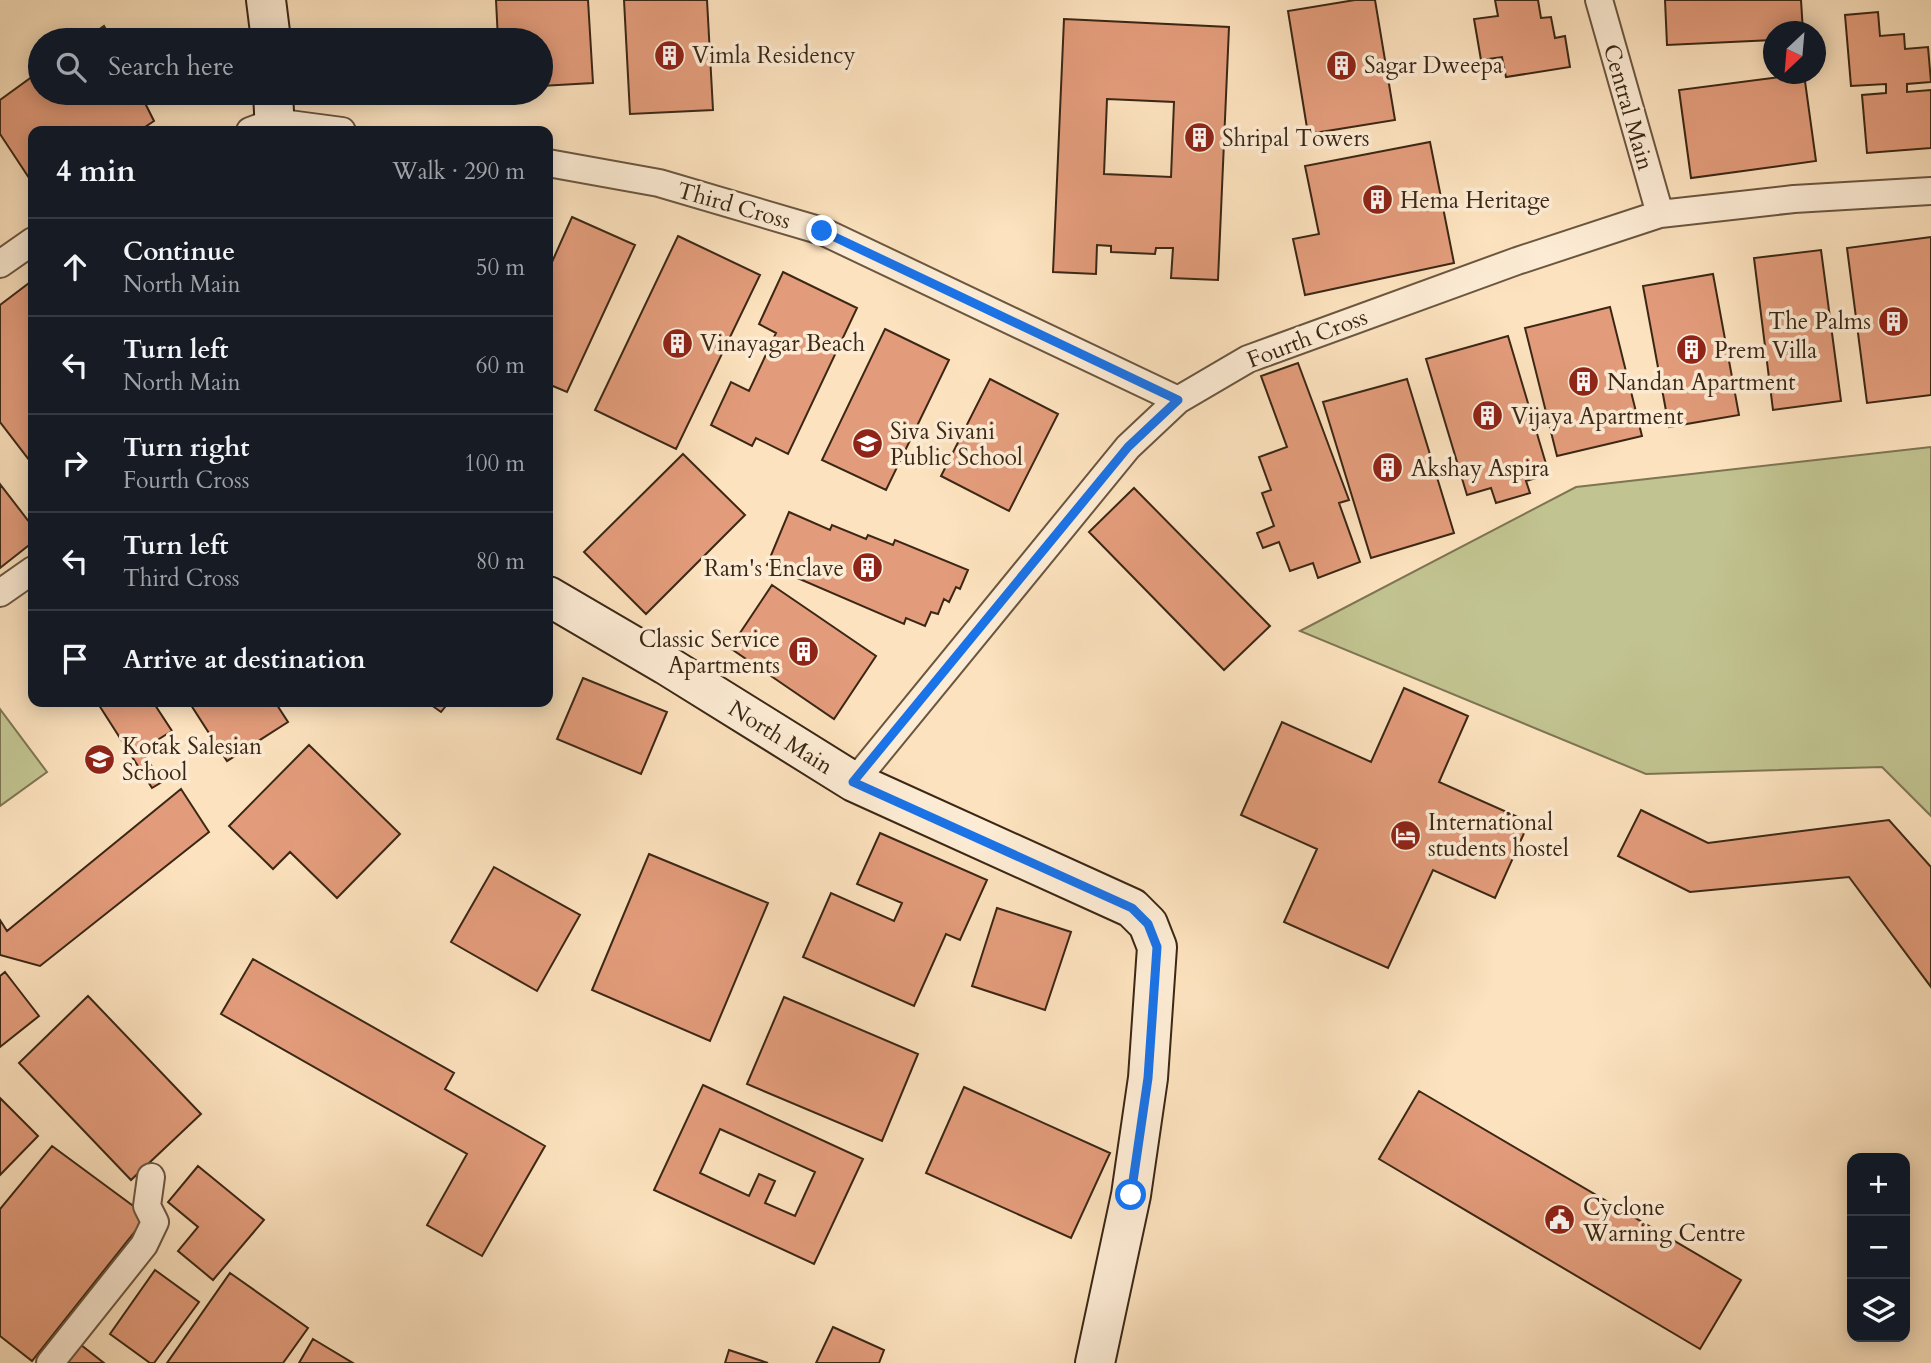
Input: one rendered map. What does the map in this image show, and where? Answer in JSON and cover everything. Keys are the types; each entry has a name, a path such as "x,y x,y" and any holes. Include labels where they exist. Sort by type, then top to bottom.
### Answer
{"street":[{"path":"266,0 270,28"},
{"name":"Central Main","path":"1599,0 1660,214"},
{"path":"268,119 311,126"},
{"name":"Third Cross","path":"553,164 659,183 822,231 1178,400"},
{"name":"Fourth Cross","path":"853,782 1128,447 1178,400 1248,359 1517,261 1660,214 1794,199 1931,191"},
{"path":"0,264 28,245"},
{"path":"0,593 28,573"},
{"name":"North Main","path":"553,599 666,665 853,782 1132,908 1148,924 1157,947 1148,1078 1131,1195 1095,1363"},
{"path":"50,1363 144,1245 156,1222 147,1206 151,1177"}],"green space":[{"path":"1931,447 1931,816 1882,767 1646,774 1300,631 1576,487"},
{"path":"0,709 47,772 0,806"}],"building":[{"path":"496,0 588,0 593,83 553,85 553,28 497,28"},
{"name":"Vimla Residency","path":"624,0 707,0 713,110 630,114"},
{"name":"Sagar Dweepa","path":"1355,0 1375,0 1395,120 1308,134 1288,11"},
{"path":"1495,0 1538,0 1541,18 1551,17 1555,38 1565,36 1570,67 1506,77 1502,57 1481,60 1474,19 1498,16"},
{"path":"1665,0 1801,0 1802,21 1763,21 1763,40 1667,45"},
{"path":"1878,12 1880,36 1904,34 1905,49 1928,47 1931,82 1907,84 1907,92 1931,90 1931,148 1867,153 1862,95 1886,93 1886,84 1851,86 1845,15"},
{"name":"Shripal Towers","path":"1064,19 1229,27 1218,280 1171,278 1173,248 1156,248 1155,254 1111,252 1111,246 1097,245 1096,274 1053,272","holes":["1107,99 1174,102 1171,177 1104,174"]},
{"path":"1763,79 1763,84 1805,84 1816,161 1691,178 1679,90"},
{"path":"28,80 28,105 146,105 154,121 146,126 28,126 28,176 0,134 0,100"},
{"name":"Hema Heritage","path":"1430,142 1454,263 1305,295 1293,239 1319,234 1305,166"},
{"path":"572,217 635,245 567,392 553,386 553,260"},
{"name":"Vinayagar Beach","path":"678,236 760,275 676,449 595,410"},
{"name":"The Palms","path":"1931,237 1931,395 1867,403 1847,248"},
{"path":"1821,250 1841,401 1773,410 1754,258"},
{"path":"783,272 857,308 788,454 756,438 752,446 711,425 731,382 749,391 776,333 759,324"},
{"name":"Prem Villa","path":"1713,274 1739,415 1669,427 1643,286"},
{"path":"28,284 28,458 0,422 0,305"},
{"name":"Nandan Apartment","path":"1610,307 1642,436 1557,456 1525,328"},
{"path":"885,329 949,360 886,490 822,460"},
{"name":"Vijaya Apartment","path":"1508,336 1549,474 1526,481 1530,493 1496,503 1491,488 1467,495 1426,359"},
{"path":"1298,363 1349,500 1339,503 1360,562 1318,578 1313,563 1290,571 1279,542 1263,548 1257,533 1274,526 1262,493 1271,490 1259,457 1287,447 1261,376"},
{"path":"990,379 1058,414 1009,511 941,476"},
{"name":"Akshay Aspira","path":"1407,379 1454,533 1371,558 1323,402"},
{"path":"683,454 745,515 646,614 584,552"},
{"path":"0,484 28,520 28,546 0,568"},
{"path":"1134,488 1270,626 1224,670 1089,532"},
{"name":"Ram's Enclave","path":"789,512 830,530 832,525 866,539 868,535 893,545 895,540 968,570 960,589 956,587 949,602 944,599 938,614 931,612 925,626 906,618 904,624 767,565"},
{"name":"Classic Service Apartments","path":"772,585 876,656 834,719 730,648"},
{"path":"583,678 667,712 641,774 557,739"},
{"name":"International students hostel","path":"1404,688 1468,716 1439,782 1529,822 1495,898 1433,870 1388,968 1284,922 1317,849 1241,815 1282,722 1371,762"},
{"path":"100,707 156,707 172,731 141,750 162,782 152,788"},
{"path":"192,707 278,707 288,722 227,761"},
{"path":"309,745 400,834 337,898 290,852 273,869 229,826"},
{"path":"181,789 209,832 40,966 0,955 0,920 7,931"},
{"path":"1641,810 1708,843 1889,820 1931,867 1931,987 1849,877 1690,892 1618,856"},
{"path":"880,833 987,880 960,940 946,934 914,1006 803,957 831,893 894,921 902,903 857,884"},
{"path":"649,854 768,903 710,1041 592,990"},
{"path":"494,867 580,915 537,991 451,942"},
{"path":"997,908 1071,932 1045,1010 972,986"},
{"path":"253,959 454,1073 445,1089 545,1146 482,1256 427,1225 467,1154 221,1014"},
{"path":"5,972 39,1016 0,1047 0,976"},
{"path":"88,996 201,1114 131,1180 19,1063"},
{"path":"784,997 918,1054 882,1141 747,1084"},
{"path":"703,1085 863,1159 814,1264 654,1190","holes":["720,1129 815,1172 795,1216 765,1203 775,1181 759,1174 749,1196 700,1173"]},
{"path":"964,1087 1110,1153 1071,1238 926,1173"},
{"name":"Cyclone Warning Centre","path":"1419,1091 1741,1280 1700,1349 1379,1159"},
{"path":"0,1098 38,1136 0,1175"},
{"path":"52,1146 155,1222 144,1220 32,1361 0,1336 0,1209"},
{"path":"198,1166 264,1220 213,1280 178,1251 198,1227 168,1202"},
{"path":"155,1270 199,1302 154,1363 150,1363 110,1334"},
{"path":"230,1273 308,1328 283,1363 167,1363"},
{"path":"833,1327 884,1350 879,1363 816,1363"},
{"path":"313,1339 353,1363 299,1363"},
{"path":"76,1341 104,1363 59,1363"},
{"path":"729,1350 768,1363 725,1363"}],"place":[{"name":"Vimla Residency","path":"669,55"},
{"name":"Sagar Dweepa","path":"1341,65"},
{"name":"Shripal Towers","path":"1199,138"},
{"name":"Hema Heritage","path":"1377,200"},
{"name":"The Palms","path":"1894,321"},
{"name":"Vinayagar Beach","path":"677,343"},
{"name":"Prem Villa","path":"1691,350"},
{"name":"Nandan Apartment","path":"1584,382"},
{"name":"Vijaya Apartment","path":"1488,416"},
{"name":"Siva Sivani Public School","path":"867,444"},
{"name":"Akshay Aspira","path":"1388,468"},
{"name":"Ram's Enclave","path":"867,568"},
{"name":"Classic Service Apartments","path":"803,652"},
{"name":"Kotak Salesian School","path":"99,759"},
{"name":"International students hostel","path":"1405,835"},
{"name":"Cyclone Warning Centre","path":"1560,1220"}],"route":[{"path":"822,231 1178,400 1128,447 853,782 1132,908 1148,924 1157,947 1148,1078 1131,1195"}]}
